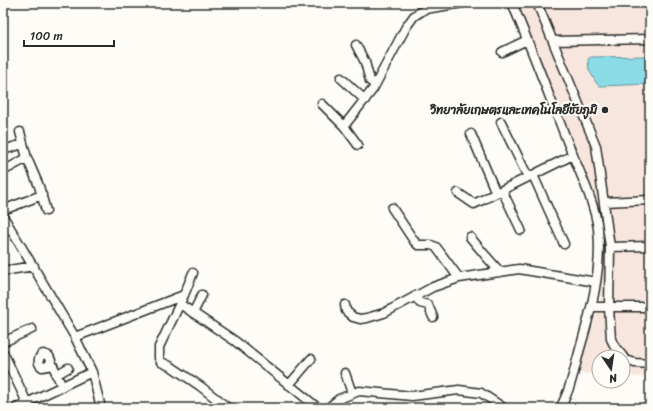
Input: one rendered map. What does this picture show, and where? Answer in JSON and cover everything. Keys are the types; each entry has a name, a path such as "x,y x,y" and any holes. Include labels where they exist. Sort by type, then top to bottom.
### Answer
{"street":[{"path":"344,126 375,85 406,27 414,16 425,9 464,3"},
{"path":"512,3 573,155 597,224 598,247 596,282 592,307 568,392 562,405"},
{"path":"537,3 596,146 610,247 609,308 611,339 615,347 626,360 635,363 650,364"},
{"path":"553,41 650,39"},
{"path":"502,52 527,40"},
{"path":"356,45 365,62 370,81 375,85"},
{"path":"341,78 365,100"},
{"path":"322,104 344,126 358,145"},
{"path":"501,122 564,244"},
{"path":"20,132 27,158 42,194 46,211"},
{"path":"471,134 499,192 520,230"},
{"path":"3,150 23,144"},
{"path":"458,193 474,204 573,155"},
{"path":"3,171 27,158"},
{"path":"3,210 42,194"},
{"path":"604,202 650,200"},
{"path":"392,208 414,241 418,245 431,245 436,247 459,278"},
{"path":"3,216 75,337 92,372 101,408"},
{"path":"470,237 500,272"},
{"path":"610,247 650,246"},
{"path":"3,271 34,266"},
{"path":"344,304 349,315 360,319 384,313 433,287 459,278 519,268 596,282"},
{"path":"193,273 159,347 159,358 161,362 172,367 200,386 228,408"},
{"path":"75,337 184,295"},
{"path":"193,313 202,295"},
{"path":"415,296 420,303 428,305 433,317"},
{"path":"180,304 234,341 318,408"},
{"path":"592,307 650,307"},
{"path":"3,342 32,329"},
{"path":"3,352 28,406"},
{"path":"289,385 310,359"},
{"path":"51,362 62,386"},
{"path":"56,374 68,368"},
{"path":"16,408 28,406 62,386 92,372"},
{"path":"345,373 352,393"},
{"path":"328,408 335,402 352,393 362,391 412,396 459,390 481,393 504,408"},
{"path":"213,408 218,399"}],"shaded area":[{"name":"วิทยาลัยเกษตรและเทคโนโลยีชัยภูมิ","path":"518,3 650,3 650,377 631,376 631,349 591,349 591,374 577,373 600,303 604,248 602,217"}],"water":[{"path":"650,56 650,84 600,86 597,84 589,70 588,59 591,57"}],"place":[{"name":"วิทยาลัยเกษตรและเทคโนโลยีชัยภูมิ","path":"605,110"}]}
